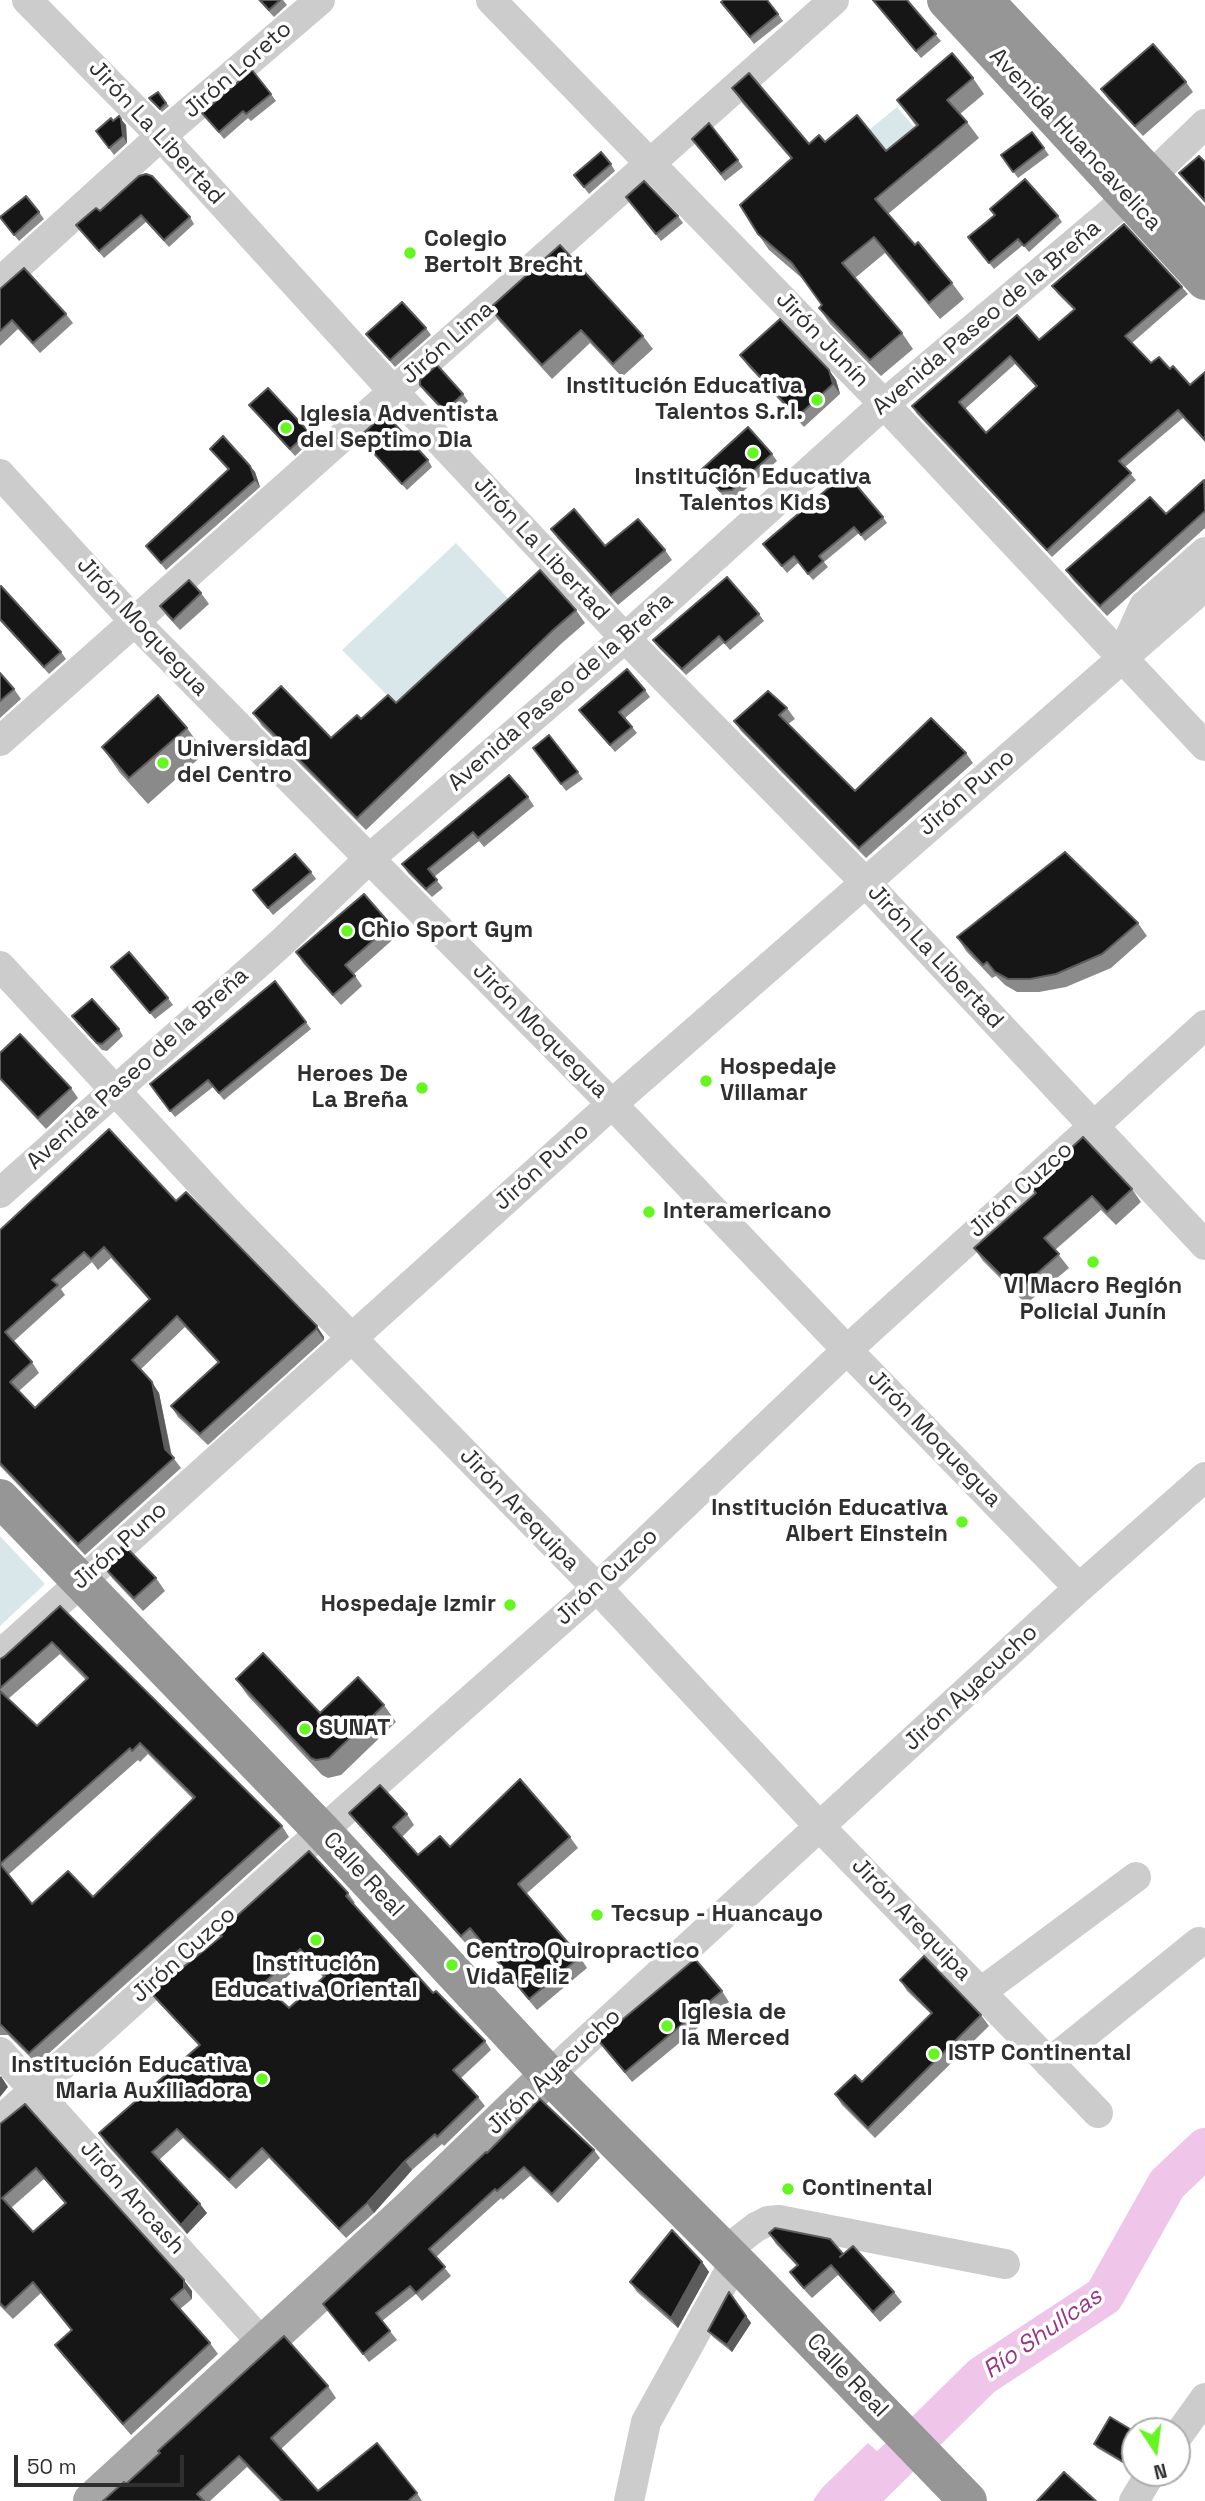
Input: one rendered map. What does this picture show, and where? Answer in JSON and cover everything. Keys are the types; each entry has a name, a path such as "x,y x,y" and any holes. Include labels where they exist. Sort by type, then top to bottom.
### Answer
{"highway":[{"name":"Avenida Huancavelica","path":"946,0 1138,187 1205,234"},
{"name":"Avenida Huancavelica","path":"984,0 1138,187 1205,281"},
{"name":"Calle Real","path":"0,1498 322,1831 549,2075 737,2263 968,2501"}],"main road":[{"name":"Jirón Ayacucho","path":"107,2496 263,2344 409,2210 549,2075"}],"street":[{"name":"Jirón La Libertad","path":"27,0 161,136 393,391 625,638 865,882 1205,1245"},
{"name":"Jirón Loreto","path":"0,282 161,136 320,0"},
{"name":"Jirón Junín","path":"491,0 884,404 1205,746"},
{"name":"Jirón Lima","path":"0,741 834,0"},
{"name":"Avenida Paseo de la Breña","path":"0,1193 279,945 369,859 625,638 884,404 1138,187 1205,124"},
{"name":"Jirón Moquegua","path":"0,474 135,622 612,1104 1079,1588"},
{"name":"Jirón Puno","path":"1121,658 1144,606 1205,552"},
{"name":"Jirón Puno","path":"0,1655 612,1104 1205,586"},
{"name":"Jirón Arequipa","path":"0,966 223,1207 597,1588 820,1827 1098,2113"},
{"name":"Jirón Cuzco","path":"0,2121 597,1588 847,1350 1205,1025"},
{"name":"Jirón Ayacucho","path":"549,2075 1079,1588 1205,1477"},
{"path":"981,1992 1136,1877"},
{"path":"1049,2063 1199,1942"},
{"name":"Jirón Ancash","path":"0,2052 263,2344"},
{"path":"629,2501 646,2422 756,2227 768,2221 779,2220 1005,2264"},
{"path":"1191,2418 1205,2398"}],"shaded area":[{"path":"897,107 926,141 897,165 869,130"},
{"path":"456,543 518,609 405,713 342,650"},
{"path":"0,1536 45,1584 0,1626"},
{"path":"868,2443 887,2460 861,2501 813,2501 821,2489"}],"building":[{"path":"260,0 280,0 269,10"},
{"path":"767,0 778,14 750,37 721,2"},
{"path":"873,0 907,0 936,34 916,51"},
{"path":"1153,44 1186,82 1135,126 1101,89"},
{"path":"952,53 973,78 947,100 967,122 875,199 915,245 918,242 952,283 929,303 874,237 842,263 902,333 870,360 819,308 822,305 792,263 758,234 740,205 792,158 732,88 749,73 809,144 819,135 825,142 857,115 886,151 918,125 897,100"},
{"path":"252,70 271,94 246,114 243,111 219,132 202,113"},
{"path":"158,92 166,103 160,109 149,98"},
{"path":"119,116 123,136 109,148 96,131 111,118 113,121"},
{"path":"709,123 738,160 721,174 692,139"},
{"path":"1032,132 1044,148 1013,172 1001,155"},
{"path":"601,152 611,164 584,187 574,175"},
{"path":"1199,156 1205,162 1205,201 1179,173"},
{"path":"139,176 152,176 190,217 164,240 141,215 99,251 76,225 96,208 100,211"},
{"path":"1025,179 1058,216 1024,246 1018,239 989,263 968,237 995,215 990,209"},
{"path":"644,181 678,216 656,234 626,197"},
{"path":"26,196 39,212 14,235 0,217"},
{"path":"1124,224 1182,287 1125,336 1151,363 1159,357 1170,369 1173,366 1190,385 1205,372 1205,440 1178,410 1119,461 1131,473 1047,550 912,406 1017,315 1039,340 1075,309 1052,286","holes":["1010,356 1037,386 986,433 959,402"]},
{"path":"560,245 643,336 613,364 581,330 542,365 490,308"},
{"path":"24,268 66,314 33,343 12,320 0,331 0,289"},
{"path":"402,302 426,328 390,360 366,334"},
{"path":"780,319 829,370 833,384 797,417 740,355"},
{"path":"437,365 463,394 445,411 420,385 420,380"},
{"name":"Iglesia Adventista del Septimo Dia","path":"268,388 309,432 290,449 249,405"},
{"path":"379,419 390,419 428,460 402,484 359,437"},
{"path":"748,427 772,454 732,490 720,491 701,470"},
{"path":"223,436 250,466 255,480 161,563 146,546 229,469 210,449"},
{"path":"846,473 883,517 861,535 854,527 819,556 823,561 808,574 794,556 782,566 763,544"},
{"path":"1204,480 1205,511 1100,606 1066,570 1150,497 1166,514"},
{"path":"574,509 605,546 638,519 665,550 611,595 551,529"},
{"path":"540,570 576,610 357,818 253,713 281,686 331,738 357,715 361,719 388,695 396,703"},
{"path":"727,577 759,614 725,643 719,636 682,669 653,640"},
{"path":"189,580 201,593 173,620 160,606"},
{"path":"1,586 61,652 44,667 0,619"},
{"path":"627,669 645,690 619,712 632,727 610,745 579,710"},
{"path":"0,673 14,689 0,701"},
{"path":"768,691 787,708 779,715 855,791 931,718 966,753 859,848 734,721"},
{"path":"158,695 187,728 129,778 102,747"},
{"path":"549,735 578,772 561,784 533,748"},
{"path":"509,775 528,797 478,838 473,832 428,869 437,880 426,889 402,864"},
{"path":"1065,852 1138,923 1102,954 1056,974 1030,979 1008,979 995,972 987,962 983,965 957,937"},
{"path":"295,854 311,872 268,908 253,890"},
{"path":"364,894 391,925 345,965 355,976 333,995 296,952"},
{"path":"129,952 168,998 150,1013 111,967"},
{"path":"275,981 306,1022 219,1093 208,1080 170,1111 150,1084"},
{"path":"92,999 119,1029 102,1044 97,1043 72,1016"},
{"path":"20,1034 71,1088 38,1118 0,1078 0,1053"},
{"path":"109,1129 176,1201 186,1192 317,1326 200,1434 171,1406 219,1362 177,1316 132,1360 152,1382 165,1449 174,1458 78,1544 0,1463 0,1230","holes":["104,1247 150,1299 35,1408 10,1382 32,1362 5,1332 58,1285 52,1280 84,1252 91,1259"]},
{"path":"1083,1137 1132,1189 1107,1212 1092,1196 1044,1238 1059,1254 1017,1291 974,1248 1036,1193 1030,1186"},
{"path":"124,1545 156,1578 134,1598 102,1565"},
{"path":"60,1606 282,1826 29,2053 0,2024 0,1864 0,1691 37,1726 88,1678 52,1642 0,1688 0,1659","holes":["140,1743 195,1797 93,1897 68,1871 32,1904 0,1864 130,1748 132,1751"]},
{"path":"263,1653 320,1713 358,1677 384,1705 329,1758 311,1758 236,1679"},
{"path":"520,1779 570,1837 518,1884 580,1957 529,1999 470,1928 461,1936 349,1813 380,1785 407,1814 393,1827 418,1855 440,1836 450,1847"},
{"name":"Institución Educativa Maria Auxiliadora","path":"309,1851 433,1993 436,1991 485,2041 453,2070 478,2097 437,2137 435,2134 405,2161 339,2229 262,2148 229,2180 177,2129 152,2152 200,2204 181,2225 99,2133 200,2045 151,1993 222,1936 218,1933","holes":["300,1949 325,1976 289,2008 263,1984"]},
{"name":"ISTP Continental","path":"924,1956 981,2015 868,2128 835,2094 855,2075 862,2082 932,2013 900,1980"},
{"name":"Iglesia de la Merced","path":"695,1959 722,1991 625,2072 598,2040"},
{"path":"540,2099 594,2150 552,2194 524,2167 497,2191 495,2189 429,2249 445,2267 416,2293 410,2286 376,2313 390,2331 363,2354 323,2304 487,2153"},
{"path":"25,2104 184,2280 184,2288 171,2299 210,2343 123,2424 55,2345 72,2330 33,2282 5,2308 0,2303 0,2124","holes":["36,2168 66,2203 33,2232 2,2198"]},
{"path":"775,2228 830,2239 843,2254 840,2257 853,2246 894,2292 873,2312 831,2265 804,2288 790,2272 798,2265 769,2233"},
{"path":"672,2230 702,2262 671,2318 630,2282"},
{"path":"729,2292 746,2316 727,2345 708,2331"},
{"path":"284,2336 328,2386 271,2438 318,2491 377,2443 417,2493 408,2501 283,2501 239,2456 197,2494 204,2501 103,2501 124,2482 126,2484 160,2453 158,2451"},
{"path":"1110,2417 1121,2424 1121,2460 1094,2444"},
{"path":"1064,2472 1096,2501 1037,2501"}],"waterway":[{"name":"Río Shullcas","path":"855,2501 982,2376 1104,2296 1167,2184 1205,2148"}],"place":[{"name":"Colegio Bertolt Brecht","path":"410,253"},
{"name":"Institución Educativa Talentos S.r.l.","path":"817,400"},
{"name":"Iglesia Adventista del Septimo Dia","path":"286,428"},
{"name":"Institución Educativa Talentos Kids","path":"753,453"},
{"name":"Universidad del Centro","path":"163,763"},
{"name":"Chio Sport Gym","path":"347,931"},
{"name":"Hospedaje Villamar","path":"706,1081"},
{"name":"Heroes De La Breña","path":"422,1088"},
{"name":"Interamericano","path":"649,1212"},
{"name":"VI Macro Región Policial Junín","path":"1093,1262"},
{"name":"Institución Educativa Albert Einstein","path":"962,1522"},
{"name":"Hospedaje Izmir","path":"510,1605"},
{"name":"SUNAT","path":"305,1729"},
{"name":"Tecsup - Huancayo","path":"597,1915"},
{"name":"Institución Educativa Oriental","path":"316,1940"},
{"name":"Centro Quiropractico Vida Feliz","path":"452,1965"},
{"name":"Iglesia de la Merced","path":"667,2026"},
{"name":"ISTP Continental","path":"934,2054"},
{"name":"Institución Educativa Maria Auxiliadora","path":"262,2079"},
{"name":"Continental","path":"788,2189"}]}
